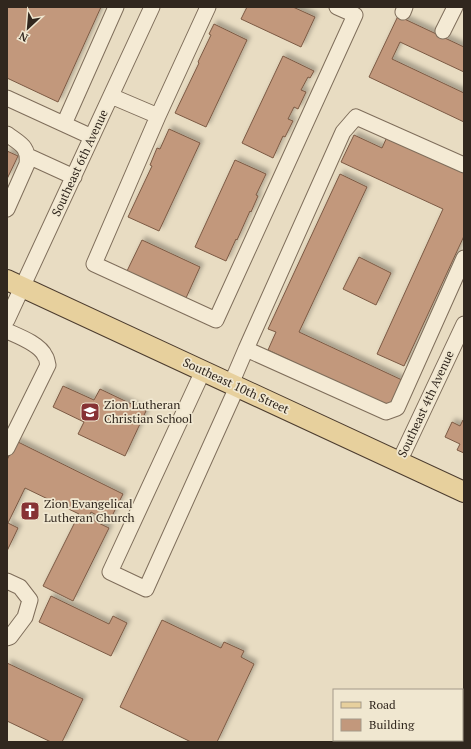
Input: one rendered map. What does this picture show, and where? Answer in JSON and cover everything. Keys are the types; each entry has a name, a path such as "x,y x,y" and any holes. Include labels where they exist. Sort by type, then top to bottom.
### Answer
{"main road":[{"name":"Southeast 10th Street","path":"15,283 464,492"}],"street":[{"path":"64,124 116,7"},
{"name":"Southeast 6th Avenue","path":"7,320 15,283 74,177 152,7"},
{"path":"208,7 158,116 94,264 216,320 357,11 337,7"},
{"path":"444,31 456,7"},
{"path":"111,96 158,116"},
{"path":"7,98 92,137"},
{"path":"203,371 110,572 146,589 234,385 246,349 343,132 356,117 464,164"},
{"path":"7,134 25,148 28,156 28,164 7,209"},
{"path":"28,156 74,177"},
{"path":"246,349 386,412 397,408 464,258"},
{"name":"Southeast 4th Avenue","path":"399,462 464,324"},
{"path":"7,331 28,340 39,349 45,355 48,365 7,448"},
{"path":"7,581 20,587 30,600 25,617 10,637 7,638"}],"building":[{"path":"7,7 101,7 58,102 7,78"},
{"path":"247,7 293,7 315,17 301,47 241,19"},
{"path":"398,16 464,47 464,72 400,42 392,59 464,93 464,122 369,77"},
{"path":"214,24 247,40 206,127 175,113 199,63 198,62 211,35 209,34"},
{"path":"283,56 314,71 310,78 308,77 301,90 306,92 298,109 294,107 288,119 293,121 285,137 283,136 273,158 242,143"},
{"path":"169,129 200,143 159,231 128,217 152,166 150,165 157,148 160,149"},
{"path":"354,135 382,148 387,137 464,173 464,236 404,366 377,354 443,209 341,162"},
{"path":"7,151 18,156 7,179"},
{"path":"235,160 266,174 256,195 258,196 251,212 250,211 226,261 195,247"},
{"path":"340,174 367,187 299,332 402,380 389,407 268,350 276,332 268,329"},
{"path":"142,240 200,267 186,298 165,288 164,291 147,283 149,281 127,271"},
{"path":"359,257 391,273 376,305 343,289"},
{"path":"63,386 94,400 100,389 146,411 125,456 78,434 84,422 53,407"},
{"path":"463,420 464,453 457,450 460,444 445,437 452,422 460,426"},
{"path":"16,441 123,494 109,522 91,512 88,518 109,528 73,601 43,586 79,514 25,488 8,523 18,528 7,551 7,460"},
{"path":"51,596 109,624 113,616 127,623 111,656 39,622"},
{"path":"162,620 221,648 224,642 244,651 241,657 254,664 217,742 191,742 120,707"},
{"path":"7,663 83,699 62,742 51,742 7,721"}],"place":[{"name":"Zion Lutheran Christian School","path":"90,412"},
{"name":"Zion Evangelical Lutheran Church","path":"30,511"}]}
